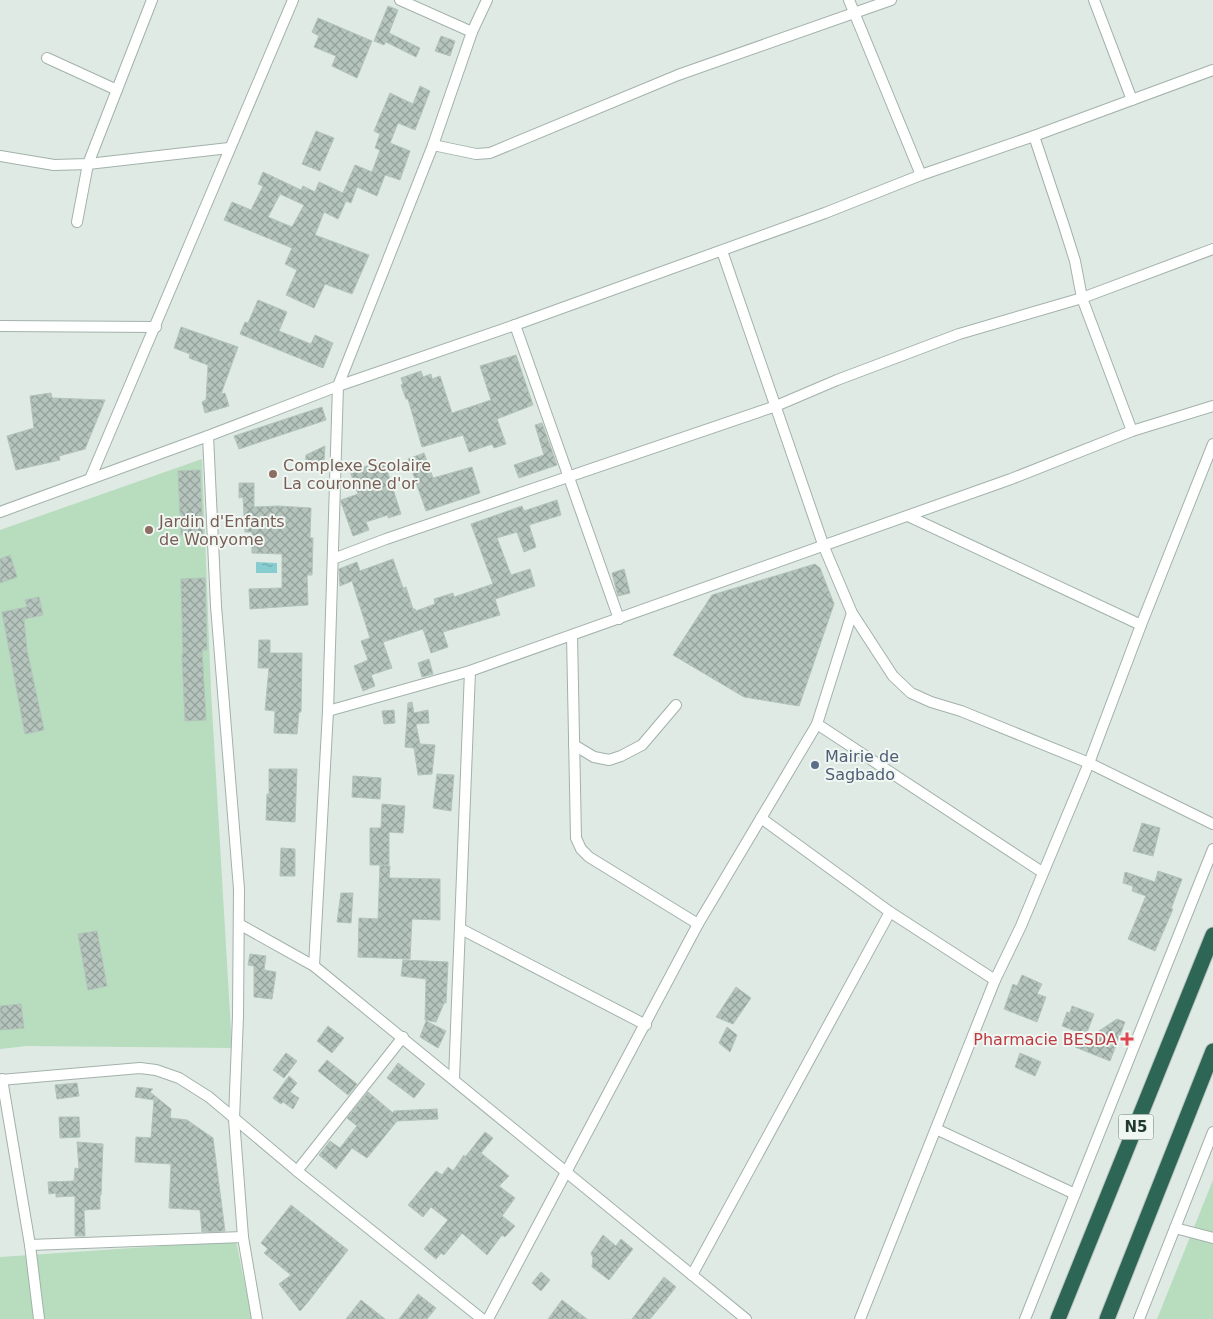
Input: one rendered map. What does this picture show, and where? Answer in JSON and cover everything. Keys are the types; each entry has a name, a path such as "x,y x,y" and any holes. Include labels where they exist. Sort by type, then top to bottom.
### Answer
{"highway":[{"name":"N5","path":"1058,1319 1213,935"},
{"name":"N5","path":"1107,1319 1213,1051"}],"street":[{"path":"77,222 88,164 152,0"},
{"path":"90,479 293,0"},
{"path":"400,0 472,32"},
{"path":"314,966 328,711 338,386 433,145 472,32 487,0"},
{"path":"849,0 921,175"},
{"path":"433,145 476,154 490,153 678,75 891,0"},
{"path":"1094,0 1132,100"},
{"path":"47,58 117,90"},
{"path":"0,512 338,386 722,251 921,175 1034,136 1213,70"},
{"path":"1034,136 1064,226 1082,298 1132,431"},
{"path":"0,156 46,165 88,164 229,148"},
{"path":"333,559 672,440 776,406 837,380 959,334 1082,298 1213,249"},
{"path":"722,251 824,547 852,613 893,676 911,693 1089,763 1213,824"},
{"path":"515,325 619,619"},
{"path":"0,326 156,327"},
{"path":"328,711 470,671 824,547 1011,479 1132,431 1213,406"},
{"path":"208,436 216,606 239,889 234,1119 243,1237 257,1319"},
{"path":"860,1319 995,980 1089,763 1141,625 1213,444"},
{"path":"908,516 1141,625"},
{"path":"488,1319 698,924 817,724 852,613"},
{"path":"572,635 576,838 581,849 590,858 698,924"},
{"path":"454,1079 470,671"},
{"path":"574,745 594,757 609,760 621,756 642,745 676,705"},
{"path":"817,724 1042,872"},
{"path":"761,818 890,912 995,980"},
{"path":"1025,1319 1213,849"},
{"path":"692,1275 890,912"},
{"path":"239,924 314,966 746,1319"},
{"path":"461,929 646,1025"},
{"path":"297,1171 403,1038"},
{"path":"39,1319 30,1245 1,1080 140,1068 179,1078 209,1096 297,1171 482,1319"},
{"path":"936,1129 1074,1194"},
{"path":"1139,1319 1213,1132"},
{"path":"1175,1228 1213,1238"},
{"path":"30,1245 243,1237"}],"green space":[{"path":"202,459 211,691 232,1048 27,1046 0,1049 0,530"},
{"path":"1213,1180 1213,1319 1157,1319"},
{"path":"236,1241 252,1319 0,1319 0,1257"}],"water":[{"path":"256,562 277,563 277,573 256,573"}],"building":[{"path":"388,6 398,10 389,33 420,48 416,57 386,42 384,45 374,41"},
{"path":"318,18 372,41 357,78 332,66 336,56 314,47 319,36 312,32"},
{"path":"441,36 455,41 450,56 435,51"},
{"path":"420,86 430,91 415,130 398,123 390,143 410,151 400,180 385,175 377,196 357,187 351,203 346,201 338,219 324,212 315,235 369,255 352,294 325,284 314,308 286,295 297,270 285,264 292,248 224,220 232,202 251,210 263,186 258,184 263,172 301,190 303,186 315,192 319,182 343,193 355,165 372,172 380,150 375,148 380,134 374,131 390,93 413,104","holes":["280,194 304,205 292,227 268,217"]},
{"path":"316,131 334,138 320,171 302,164"},
{"path":"258,300 287,312 279,331 311,344 315,335 333,343 323,368 240,334 245,322 248,323"},
{"path":"181,327 238,347 221,394 225,393 229,406 205,413 202,402 206,400 208,365 189,358 190,354 174,348"},
{"path":"516,355 533,405 497,419 506,444 494,448 492,444 469,452 463,435 422,447 408,399 406,399 401,385 403,384 401,378 421,371 423,377 431,374 432,379 440,376 452,413 491,400 480,366"},
{"path":"51,393 52,398 105,400 85,449 59,456 60,460 16,470 7,436 34,428 30,396"},
{"path":"322,407 326,420 239,449 234,436"},
{"path":"542,423 557,465 519,478 514,465 544,455 535,425"},
{"path":"325,446 324,461 305,469 306,455"},
{"path":"424,453 433,478 472,467 480,493 426,511 408,459"},
{"path":"384,461 401,514 388,518 388,515 366,522 369,530 353,536 341,502 341,500 358,494 350,471"},
{"path":"200,470 203,534 181,535 178,471"},
{"path":"239,483 254,483 254,507 311,508 310,538 313,538 312,575 307,575 308,605 250,609 249,589 282,588 282,554 252,553 252,532 245,532 243,497 239,498"},
{"path":"557,500 561,515 529,525 536,547 524,552 517,532 497,538 511,575 530,569 535,586 495,599 500,615 443,632 448,647 431,653 423,629 383,642 392,668 371,675 375,686 363,691 354,666 368,660 361,641 370,638 352,581 340,586 339,569 357,562 360,571 393,559 403,588 406,587 413,609 416,611 435,604 434,599 453,593 454,597 493,584 471,524 522,506 524,511"},
{"path":"10,555 17,577 0,583 0,559"},
{"path":"815,564 820,568 834,604 799,706 744,697 673,655 712,595"},
{"path":"624,569 630,593 618,596 612,573"},
{"path":"205,578 207,650 202,650 206,720 185,721 181,579"},
{"path":"39,597 43,615 24,619 27,650 44,730 25,734 2,612 27,607 25,600"},
{"path":"259,640 270,640 270,653 302,653 301,712 299,712 297,734 274,733 275,711 265,710 269,668 258,668"},
{"path":"429,659 433,674 422,677 418,663"},
{"path":"412,702 414,713 428,710 429,723 416,724 420,744 435,745 432,774 418,775 414,748 405,747 408,703"},
{"path":"394,710 395,723 384,724 382,711"},
{"path":"269,769 297,769 295,822 266,820"},
{"path":"437,774 454,775 451,811 433,808"},
{"path":"353,776 381,778 380,799 352,797"},
{"path":"382,804 405,806 403,833 389,832 389,865 370,865 370,828 381,828"},
{"path":"1142,823 1160,828 1153,856 1133,851"},
{"path":"281,848 295,849 295,876 280,876"},
{"path":"380,865 390,866 389,878 440,879 440,920 412,919 410,959 358,957 359,918 378,919"},
{"path":"1158,871 1182,879 1171,909 1173,909 1155,951 1128,939 1146,896 1132,891 1133,886 1123,883 1125,872 1155,882"},
{"path":"341,893 353,893 351,923 337,922"},
{"path":"97,931 107,986 88,990 78,934"},
{"path":"250,954 266,956 264,970 276,972 272,999 254,997 254,966 248,965"},
{"path":"403,960 448,962 446,1003 444,1003 436,1022 425,1020 426,979 401,976"},
{"path":"1022,975 1042,984 1037,994 1046,997 1037,1022 1004,1009 1013,984 1017,986"},
{"path":"736,987 751,998 733,1024 716,1017"},
{"path":"21,1004 24,1028 0,1030 0,1006"},
{"path":"1072,1006 1094,1014 1086,1035 1062,1026 1067,1012 1070,1013"},
{"path":"1117,1019 1125,1022 1110,1061 1075,1047"},
{"path":"426,1021 446,1031 438,1048 420,1037"},
{"path":"328,1026 344,1038 332,1053 317,1041"},
{"path":"727,1027 737,1035 730,1052 719,1043"},
{"path":"286,1053 297,1061 284,1078 273,1070"},
{"path":"1020,1053 1041,1062 1035,1076 1015,1067"},
{"path":"327,1060 357,1084 348,1095 318,1071"},
{"path":"398,1063 425,1084 414,1098 387,1078"},
{"path":"289,1076 297,1083 290,1092 299,1098 293,1109 273,1098"},
{"path":"77,1083 79,1096 57,1099 55,1085"},
{"path":"137,1087 153,1089 150,1092 171,1109 170,1118 187,1120 213,1138 225,1231 202,1232 200,1210 169,1208 171,1164 135,1162 136,1137 151,1138 154,1100 135,1097"},
{"path":"368,1092 393,1113 394,1111 437,1109 438,1119 397,1121 367,1158 352,1148 336,1169 319,1155 330,1141 340,1148 357,1126 347,1118"},
{"path":"59,1117 79,1117 80,1137 60,1138"},
{"path":"485,1132 493,1138 481,1153 509,1176 499,1186 515,1198 502,1216 515,1226 505,1237 502,1235 487,1255 462,1233 444,1255 441,1253 436,1259 424,1249 448,1220 431,1207 423,1217 408,1205 436,1171 442,1175 448,1167 453,1171 464,1155 465,1157"},
{"path":"77,1142 103,1144 100,1209 84,1210 85,1236 75,1236 75,1196 56,1197 56,1193 49,1194 48,1182 74,1181 75,1168 79,1169"},
{"path":"291,1205 348,1250 300,1311 279,1284 291,1275 264,1253 268,1249 261,1243"},
{"path":"603,1235 616,1246 621,1239 633,1249 609,1280 592,1267 593,1258 591,1253"},
{"path":"541,1272 550,1280 541,1291 532,1283"},
{"path":"664,1277 676,1287 650,1319 632,1319"},
{"path":"418,1294 436,1308 427,1319 399,1319"},
{"path":"361,1300 385,1319 346,1319"},
{"path":"562,1300 587,1319 548,1319"}],"place":[{"name":"Complexe Scolaire La couronne d'or","path":"273,474"},
{"name":"Jardin d'Enfants de Wonyome","path":"149,530"},
{"name":"Mairie de Sagbado","path":"815,765"},
{"name":"Pharmacie BESDA","path":"1127,1039"}]}
